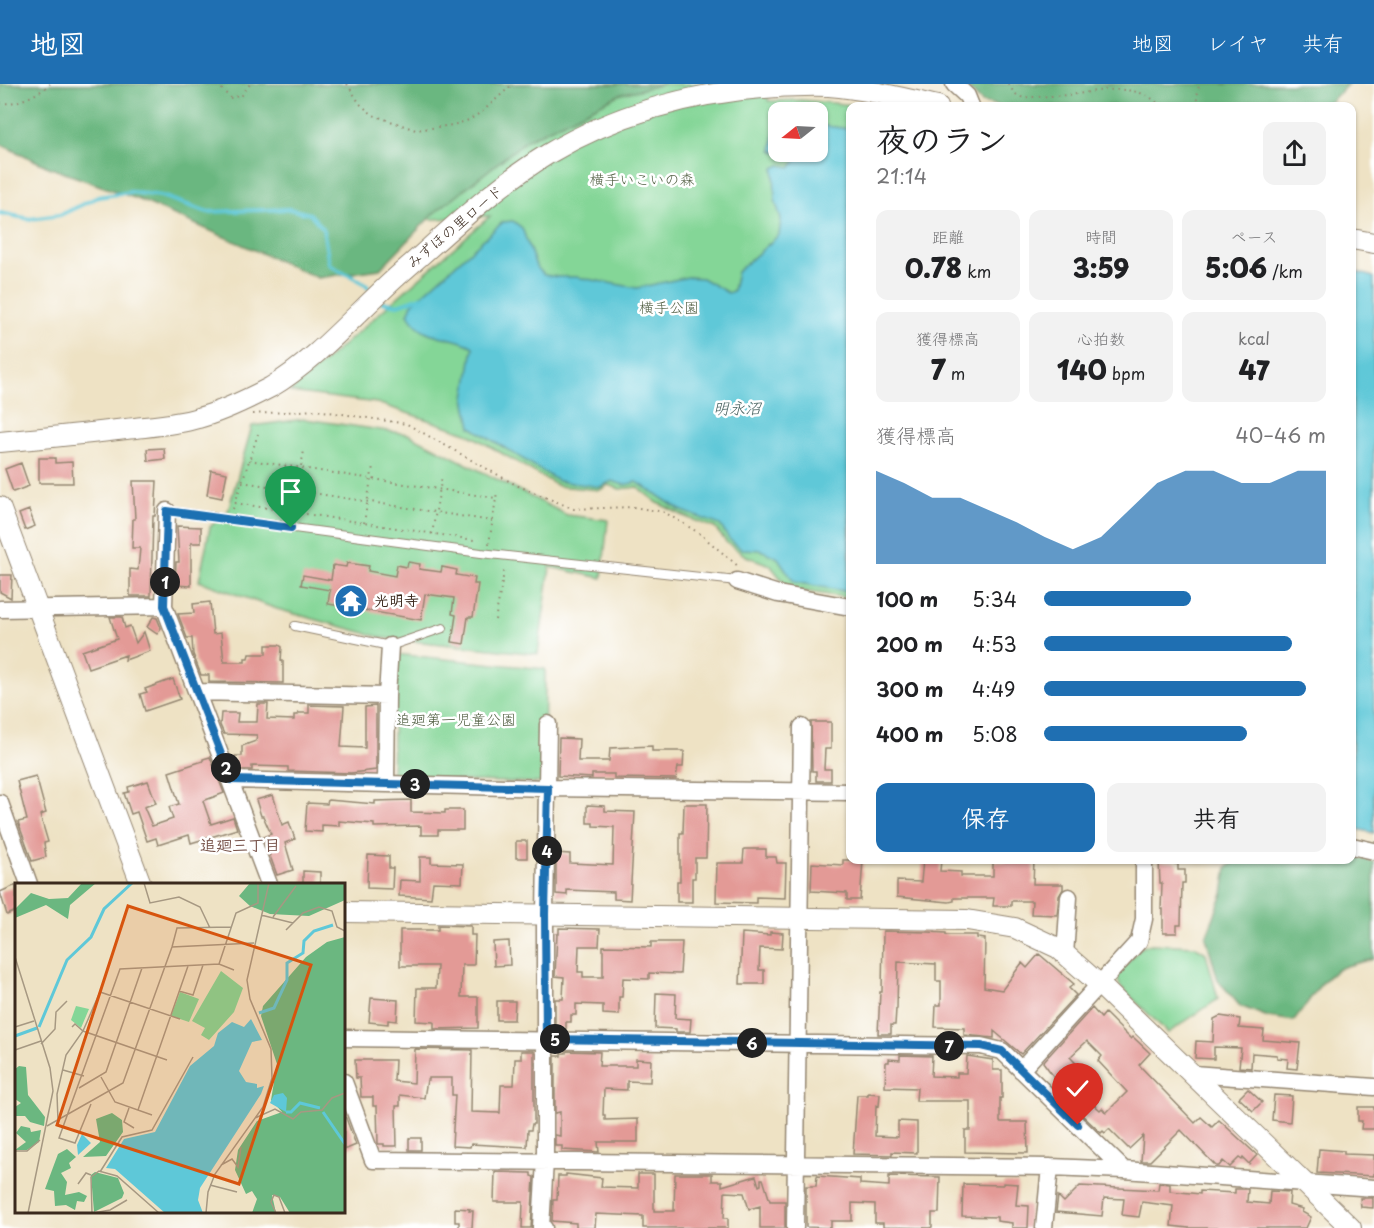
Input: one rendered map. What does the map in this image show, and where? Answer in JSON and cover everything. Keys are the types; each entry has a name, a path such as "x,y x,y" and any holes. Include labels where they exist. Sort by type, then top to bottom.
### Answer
{"street":[{"path":"954,84 967,96 969,102"},
{"name":"みずほの里ロード","path":"0,442 200,418 272,386 303,364 398,275 495,191 556,150 603,124 645,108 709,92 773,86 830,86 892,95 921,102"},
{"path":"1356,240 1374,243"},
{"path":"0,507 8,547 39,609 140,883"},
{"path":"167,511 164,606 268,883"},
{"path":"737,582 778,594 846,606"},
{"path":"0,609 164,606"},
{"path":"386,784 390,646"},
{"path":"197,692 387,696"},
{"path":"544,1228 541,1227 545,1161 548,724"},
{"path":"795,1228 802,727"},
{"path":"231,780 548,788 846,792"},
{"path":"0,803 28,883"},
{"path":"1356,847 1374,851"},
{"path":"1021,1070 1139,941 1144,919 1144,864"},
{"path":"1065,955 1069,897"},
{"path":"345,912 967,920 1015,928 1058,948 1100,984 1351,1228"},
{"path":"345,1038 981,1046 1002,1051 1124,1170"},
{"path":"1193,1074 1374,1087"},
{"path":"345,1085 373,1160 1050,1167 1374,1188"},
{"path":"1044,1228 1050,1167"}],"lane":[{"path":"167,511 487,553 737,582"},
{"path":"296,626 390,646 443,628"}],"path":[{"path":"0,103 5,104 27,98 44,90 50,84"},
{"path":"218,84 231,98 242,95 250,84"},
{"path":"347,84 360,104 373,115 416,130 453,125 469,120 483,111 513,84"},
{"path":"1009,84 1012,91 1022,97 1075,94 1125,85 1149,93 1157,102"},
{"path":"1197,102 1199,84"},
{"path":"246,415 316,410 407,424 516,485 574,509 633,507 664,512 699,533 738,566 737,582"},
{"path":"230,520 258,434"},
{"path":"291,528 304,451"},
{"path":"249,460 496,498"},
{"path":"362,537 373,466"},
{"path":"432,546 442,476"},
{"path":"242,482 492,521"},
{"path":"487,553 497,492"},
{"path":"235,503 478,541"},
{"path":"495,621 508,555"}],"green space":[{"name":"横手公園","path":"0,84 770,84 768,101 822,102 768,102 768,162 828,162 828,103 846,104 846,597 789,589 770,565 746,556 727,543 715,528 658,503 637,487 620,489 608,485 600,490 558,486 467,433 377,403 290,392 490,216 363,223 51,168 0,144"},
{"path":"0,84 664,84 621,94 527,140 433,214 380,269 318,278 140,200 51,168 0,144"},
{"path":"964,84 1348,84 1330,102 982,102"},
{"path":"305,419 408,434 567,515 608,520 602,578 550,567 538,654 383,638 277,609 199,581 210,527 228,511 252,426"},
{"name":"追廻第一児童公園","path":"395,654 545,669 544,783 392,779"},
{"path":"1356,857 1374,862 1374,959 1345,966 1330,975 1294,1021 1268,1017 1240,1006 1218,980 1206,937 1223,894 1227,867 1232,864 1356,864"},
{"path":"1151,944 1195,946 1206,953 1218,999 1168,1033 1120,986 1117,975 1140,948"}],"water":[{"name":"明永沼","path":"828,126 846,128 846,591 794,582 778,558 761,550 741,549 729,539 720,525 680,510 637,482 624,485 612,481 600,487 558,481 471,427 465,398 473,347 429,333 414,323 408,314 412,304 503,222 513,221 522,228 536,266 544,275 576,277 637,288 688,277 702,278 728,293 733,291 737,272 779,235 781,219 775,200 774,168 780,165 791,167 795,162 828,162"},
{"path":"1356,272 1374,277 1374,833 1356,829"}],"building":[{"path":"164,448 165,459 148,461 147,449"},
{"path":"39,458 55,458 55,463 72,462 73,483 39,483"},
{"path":"21,463 29,486 13,492 5,469"},
{"path":"211,470 227,473 222,498 207,495"},
{"path":"133,481 157,481 155,516 153,516 151,596 130,596 130,569 138,570 140,548 132,548 133,519 135,519"},
{"path":"29,510 35,526 25,530 19,514"},
{"path":"177,526 201,527 201,543 191,543 191,586 175,585 176,562 179,562"},
{"name":"光明寺","path":"408,562 420,564 419,569 441,572 442,567 457,570 456,575 475,578 474,584 478,584 473,617 468,617 464,644 452,642 456,615 452,614 454,598 425,594 421,620 328,604 330,590 301,585 303,575 331,580 333,565 346,567 347,563 369,566 368,571 395,576 397,565 407,567"},
{"path":"0,575 12,575 11,598 0,592"},
{"path":"210,602 213,634 221,633 224,662 245,662 249,654 266,654 266,645 279,645 282,647 283,683 209,682 209,675 201,675 193,654 192,638 187,638 178,614 194,613 193,604"},
{"path":"110,617 122,617 125,628 130,626 136,643 144,632 150,651 125,660 126,655 88,668 82,651 117,639"},
{"path":"153,617 157,618 161,628 157,634 147,627"},
{"path":"173,679 180,699 145,711 140,694 147,692 145,689"},
{"path":"258,704 268,704 267,719 294,720 294,715 298,713 309,713 309,705 344,706 341,747 365,748 365,707 376,706 376,770 351,773 288,771 288,767 252,766 252,770 237,770 235,756 242,756 242,746 256,741 257,735 224,734 220,725 221,713 238,713 237,722 257,722"},
{"path":"811,722 831,722 831,749 825,749 824,769 831,769 831,781 816,781 816,771 812,771"},
{"path":"559,738 579,739 578,761 609,761 610,748 652,746 652,751 684,751 683,767 678,767 676,779 614,778 614,774 592,774 592,778 558,776"},
{"path":"210,757 224,793 203,801 211,824 233,817 237,829 191,843 189,835 158,845 156,838 147,841 137,812 131,814 124,793 129,792 128,787 148,781 156,803 144,807 152,826 173,819 169,807 179,804 169,772"},
{"path":"36,776 46,813 40,815 48,842 44,843 46,857 32,861 18,822 27,820 17,781"},
{"path":"273,795 282,825 289,822 295,839 285,843 293,870 277,875 263,837 271,834 261,816 256,800"},
{"path":"328,800 375,804 375,801 411,800 411,812 445,813 445,810 463,810 463,830 438,830 438,835 421,835 421,826 374,827 374,824 339,821 339,826 322,825 322,832 305,831 307,803 327,804"},
{"path":"684,804 707,804 706,858 695,858 692,902 677,902 677,881 680,881 680,833 683,833"},
{"path":"587,805 605,806 605,811 635,812 630,900 614,899 614,892 567,890 567,895 556,894 556,853 570,854 570,863 613,865 614,827 593,826 593,823 587,823"},
{"path":"516,841 527,841 527,858 516,858"},
{"path":"744,849 766,849 766,857 776,857 777,863 786,863 785,898 756,897 756,903 716,902 717,863 743,863"},
{"path":"368,855 389,856 389,868 393,868 392,889 367,888"},
{"path":"420,857 431,857 431,863 463,864 462,883 433,882 431,898 399,896 400,880 420,881"},
{"path":"843,860 846,860 846,864 863,864 860,900 847,900 847,893 811,891 812,863 843,865"},
{"path":"923,864 941,864 940,871 961,872 961,876 993,876 993,864 1034,864 1033,884 1063,884 1063,889 1059,896 1057,915 1031,914 1032,901 1011,901 1011,906 993,906 994,898 954,898 954,901 949,902 897,897 897,881 921,882"},
{"path":"1159,864 1178,864 1178,870 1185,870 1185,883 1182,883 1181,925 1177,925 1177,933 1163,933 1162,883 1160,883"},
{"path":"303,871 320,872 320,883 303,883"},
{"path":"15,885 15,911 7,915 0,892"},
{"path":"438,925 471,926 471,935 475,935 474,965 462,965 461,997 478,997 478,1028 434,1029 434,1022 416,1021 417,988 436,988 437,966 400,966 400,930 438,930"},
{"path":"559,928 600,929 599,946 579,946 578,972 583,972 583,977 603,977 603,946 651,947 651,942 682,942 680,974 649,973 649,979 623,978 622,997 619,997 619,1015 603,1014 603,1005 576,1004 576,1015 571,1015 571,1022 566,1022 566,1029 555,1029 555,999 563,999 564,977 555,976"},
{"path":"883,931 977,935 977,938 985,939 984,987 1002,990 1022,963 1027,968 1039,954 1074,984 1069,988 1076,995 1021,1054 994,1031 994,1038 964,1035 964,1028 935,1027 936,1005 941,1005 941,981 936,981 936,964 898,962 895,1025 891,1025 891,1034 878,1034 880,992 882,992"},
{"path":"770,932 783,933 782,949 760,948 759,970 764,970 764,984 740,984 742,933 770,935"},
{"path":"509,941 510,965 494,966 493,942"},
{"path":"656,993 676,994 675,1018 691,1019 690,1032 655,1028"},
{"path":"371,998 398,1000 397,1021 388,1020 388,1024 369,1022"},
{"path":"497,1001 515,1001 514,1020 497,1020"},
{"path":"1092,1008 1101,1018 1105,1013 1131,1039 1133,1037 1150,1053 1139,1065 1195,1123 1201,1117 1212,1127 1219,1120 1257,1155 1249,1164 1243,1158 1242,1160 1239,1158 1230,1167 1223,1161 1216,1166 1181,1130 1150,1161 1141,1161 1143,1136 1129,1149 1109,1129 1101,1133 1079,1112 1082,1109 1066,1093 1063,1096 1056,1089 1060,1085 1043,1062","holes":["1087,1041 1102,1056 1098,1061 1127,1092 1106,1113 1078,1090 1090,1078 1070,1057"]},
{"path":"1220,1016 1240,1019 1239,1028 1264,1030 1263,1040 1300,1043 1297,1069 1287,1068 1288,1059 1277,1058 1277,1055 1252,1053 1251,1068 1239,1067 1241,1048 1214,1047 1214,1059 1195,1058 1196,1041 1213,1042 1214,1019"},
{"path":"415,1049 472,1050 471,1112 500,1113 501,1085 514,1085 515,1059 521,1059 521,1051 534,1051 534,1124 531,1130 528,1130 527,1147 471,1144 470,1147 452,1146 455,1095 452,1095 452,1078 429,1078 424,1098 400,1095 400,1106 396,1106 397,1146 378,1144 377,1106 373,1106 373,1097 361,1097 360,1078 356,1078 355,1060 395,1060 394,1081 414,1083"},
{"path":"566,1051 600,1052 599,1066 636,1066 636,1059 651,1060 650,1082 627,1081 627,1090 604,1089 603,1115 605,1115 605,1120 638,1119 638,1142 598,1142 599,1152 562,1150 562,1146 555,1146 555,1135 560,1136 560,1112 555,1113 555,1056 561,1056 561,1053 566,1053"},
{"path":"900,1055 932,1056 931,1076 957,1077 957,1073 966,1073 967,1056 993,1060 993,1070 1002,1070 1000,1122 1027,1122 1028,1153 965,1152 965,1130 970,1130 970,1101 916,1101 917,1088 885,1087 886,1062 889,1062 889,1059 900,1060"},
{"path":"1248,1089 1262,1102 1253,1111 1239,1098"},
{"path":"868,1093 880,1094 879,1106 876,1105 875,1136 898,1137 898,1121 917,1122 917,1153 853,1154 857,1095 868,1095"},
{"path":"1274,1095 1292,1096 1290,1122 1272,1120"},
{"path":"1358,1107 1374,1107 1374,1129 1361,1129 1362,1121 1358,1121"},
{"path":"345,1116 356,1145 345,1150"},
{"path":"409,1138 421,1138 421,1150 409,1150"},
{"path":"1319,1149 1344,1151 1344,1154 1374,1155 1374,1176 1317,1173"},
{"path":"495,1172 531,1173 534,1177 531,1228 522,1228 523,1202 494,1202"},
{"path":"566,1174 602,1178 601,1187 638,1188 638,1174 654,1174 654,1211 674,1211 675,1174 712,1174 712,1181 722,1181 722,1186 756,1176 759,1186 763,1179 770,1201 785,1201 785,1228 760,1228 760,1206 749,1209 744,1193 725,1192 724,1218 728,1218 728,1228 643,1228 643,1216 596,1214 595,1228 576,1228 576,1223 552,1221 553,1200 557,1200 558,1176 566,1176"},
{"path":"817,1176 860,1179 860,1184 889,1186 889,1176 940,1177 939,1213 932,1213 932,1227 930,1228 883,1227 883,1223 875,1223 875,1204 852,1203 852,1221 831,1221 831,1228 806,1227 806,1186 816,1186"},
{"path":"1003,1183 1018,1184 1016,1205 1029,1206 1028,1228 1012,1228 1012,1223 997,1221 997,1217 962,1216 963,1184 1003,1185"},
{"path":"1159,1183 1170,1184 1170,1191 1200,1194 1200,1191 1235,1193 1235,1189 1248,1189 1247,1202 1269,1204 1270,1191 1290,1192 1289,1205 1303,1209 1302,1212 1311,1217 1306,1228 1189,1228 1171,1226 1173,1206 1142,1202 1139,1217 1122,1215 1124,1199 1104,1198 1102,1216 1056,1212 1058,1196 1064,1202 1080,1186 1158,1190"},
{"path":"1360,1198 1373,1198 1373,1208 1361,1207"},
{"path":"455,1208 473,1211 472,1228 459,1228 459,1222 455,1222"}],"waterway":[{"path":"0,213 30,219 60,215 98,197 131,192 161,196 208,212 289,209 310,214 323,228 329,264 368,287"},
{"path":"382,302 398,305 421,297"}],"place":[{"name":"光明寺","path":"351,601"}],"district":[{"name":"追廻三丁目","path":"240,845"}],"route":[{"path":"291,528 167,511 164,606 231,780 548,788 545,914 546,1039 981,1046 1002,1051 1078,1125"}],"park label":[{"name":"横手いこいの森","path":"642,180"}]}
